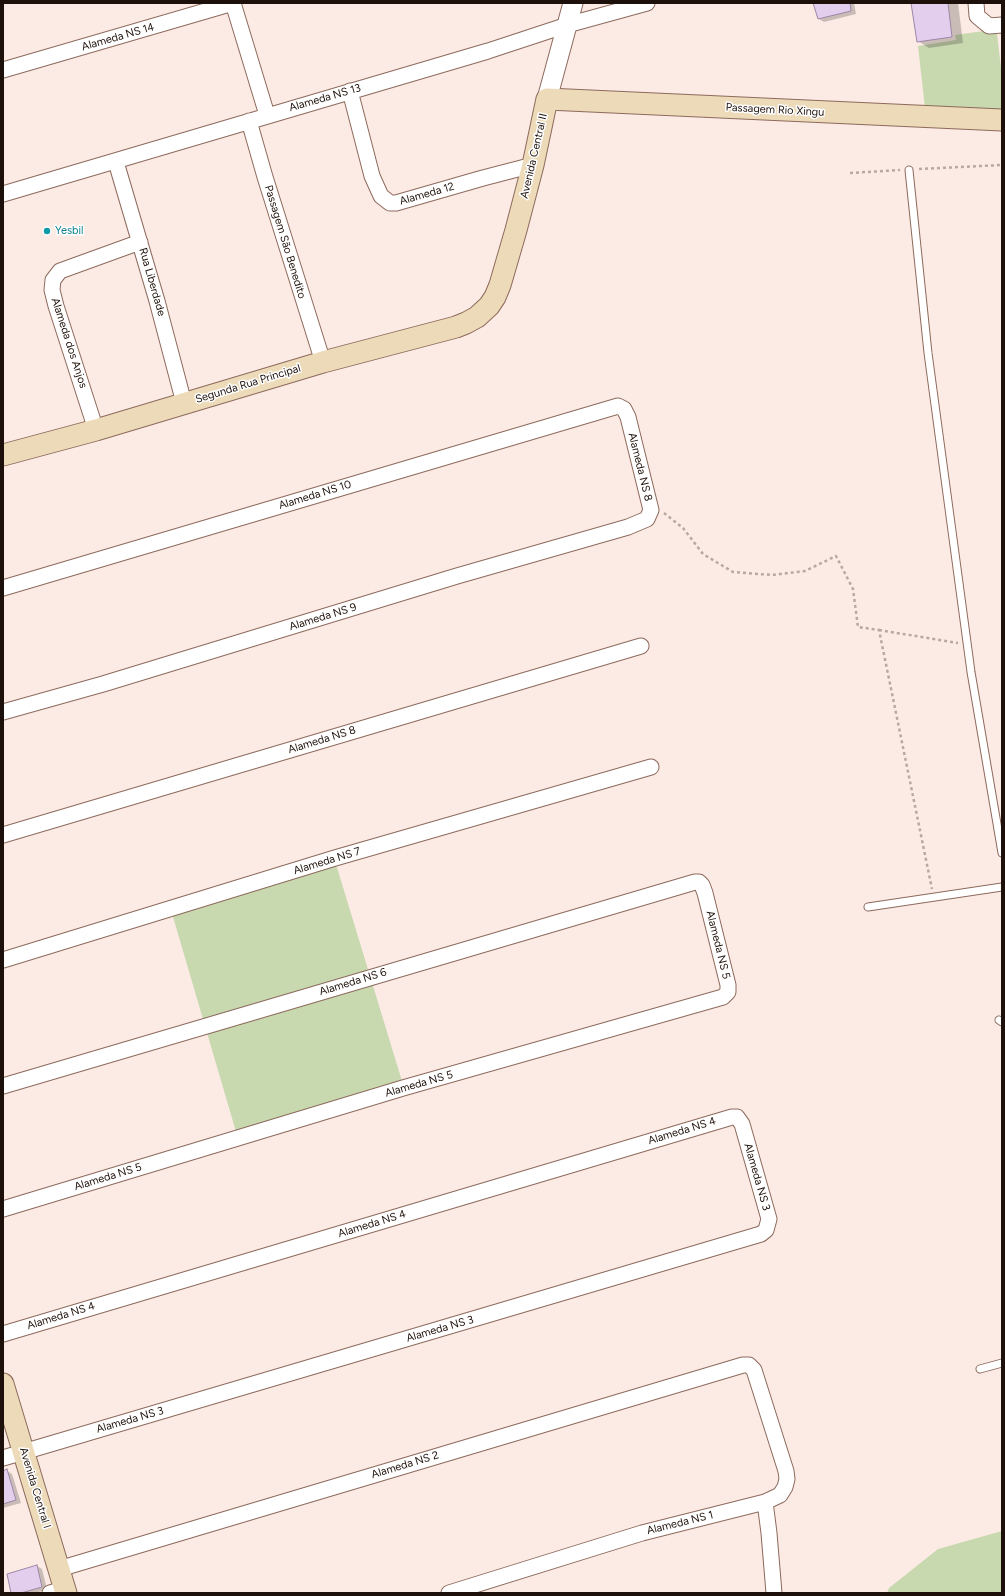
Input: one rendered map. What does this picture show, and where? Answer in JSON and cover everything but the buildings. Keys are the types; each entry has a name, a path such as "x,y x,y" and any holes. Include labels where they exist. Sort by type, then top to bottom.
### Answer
{"main road":[{"name":"Passagem Rio Xingu","path":"547,99 1002,120"},
{"name":"Avenida Central II","path":"489,306 500,285 516,230 533,165 547,99"},
{"name":"Segunda Rua Principal","path":"3,455 96,430 323,362 466,323 477,317 489,306"},
{"name":"Avenida Central I","path":"3,1384 59,1569 60,1592"}],"street":[{"path":"233,3 267,115"},
{"name":"Alameda NS 14","path":"3,70 233,3"},
{"name":"Avenida Central II","path":"547,99 573,3"},
{"name":"Alameda NS 13","path":"3,194 116,162 267,115 488,51 567,25 647,3"},
{"path":"976,3 977,16 989,26 1001,30"},
{"name":"Alameda 12","path":"350,91 372,176 381,196 390,203 396,203 533,165"},
{"name":"Passagem São Benedito","path":"249,121 323,362"},
{"name":"Rua Liberdade","path":"116,162 140,242 184,404"},
{"name":"Alameda dos Anjos","path":"96,430 56,306 52,290 53,280 60,270 140,242"},
{"name":"Alameda NS 10","path":"3,588 613,407 622,407 626,411"},
{"name":"Alameda NS 8","path":"626,411 649,502 650,513 643,521"},
{"name":"Alameda NS 9","path":"3,712 103,684 449,579 628,527 643,521"},
{"name":"Alameda NS 8","path":"3,835 642,646"},
{"name":"Alameda NS 7","path":"3,960 335,858 651,767"},
{"name":"Alameda NS 6","path":"3,1086 695,882 699,882 702,885"},
{"name":"Alameda NS 5","path":"3,1209 403,1088 723,997 728,992 728,986 702,885"},
{"name":"Alameda NS 4","path":"3,1334 732,1117 737,1117 740,1120"},
{"name":"Alameda NS 3","path":"3,1458 761,1234 766,1230 769,1219 753,1160 740,1120"},
{"name":"Alameda NS 2","path":"59,1569 720,1371 743,1365 751,1366"},
{"name":"Alameda NS 1","path":"449,1593 642,1533 765,1502 780,1495 786,1488 786,1475 755,1371 751,1366"},
{"path":"765,1502 770,1540 774,1593"}],"lane":[{"path":"909,170 928,353 980,733 1002,853"},
{"path":"868,907 1002,887"},
{"path":"980,1369 1002,1364"}],"path":[{"path":"850,173 1002,165"},
{"path":"649,502 683,528 703,554 733,572 772,575 805,571 836,556 853,589 858,627 968,644"},
{"path":"879,630 934,898"}],"green space":[{"path":"984,31 997,34 1002,76 1002,112 925,108 918,46 956,40 955,35"},
{"path":"335,861 405,1091 239,1142 171,910"},
{"path":"1002,1531 1002,1593 887,1593 889,1588 938,1549"}],"place":[{"name":"Yesbil","path":"47,231"}]}
